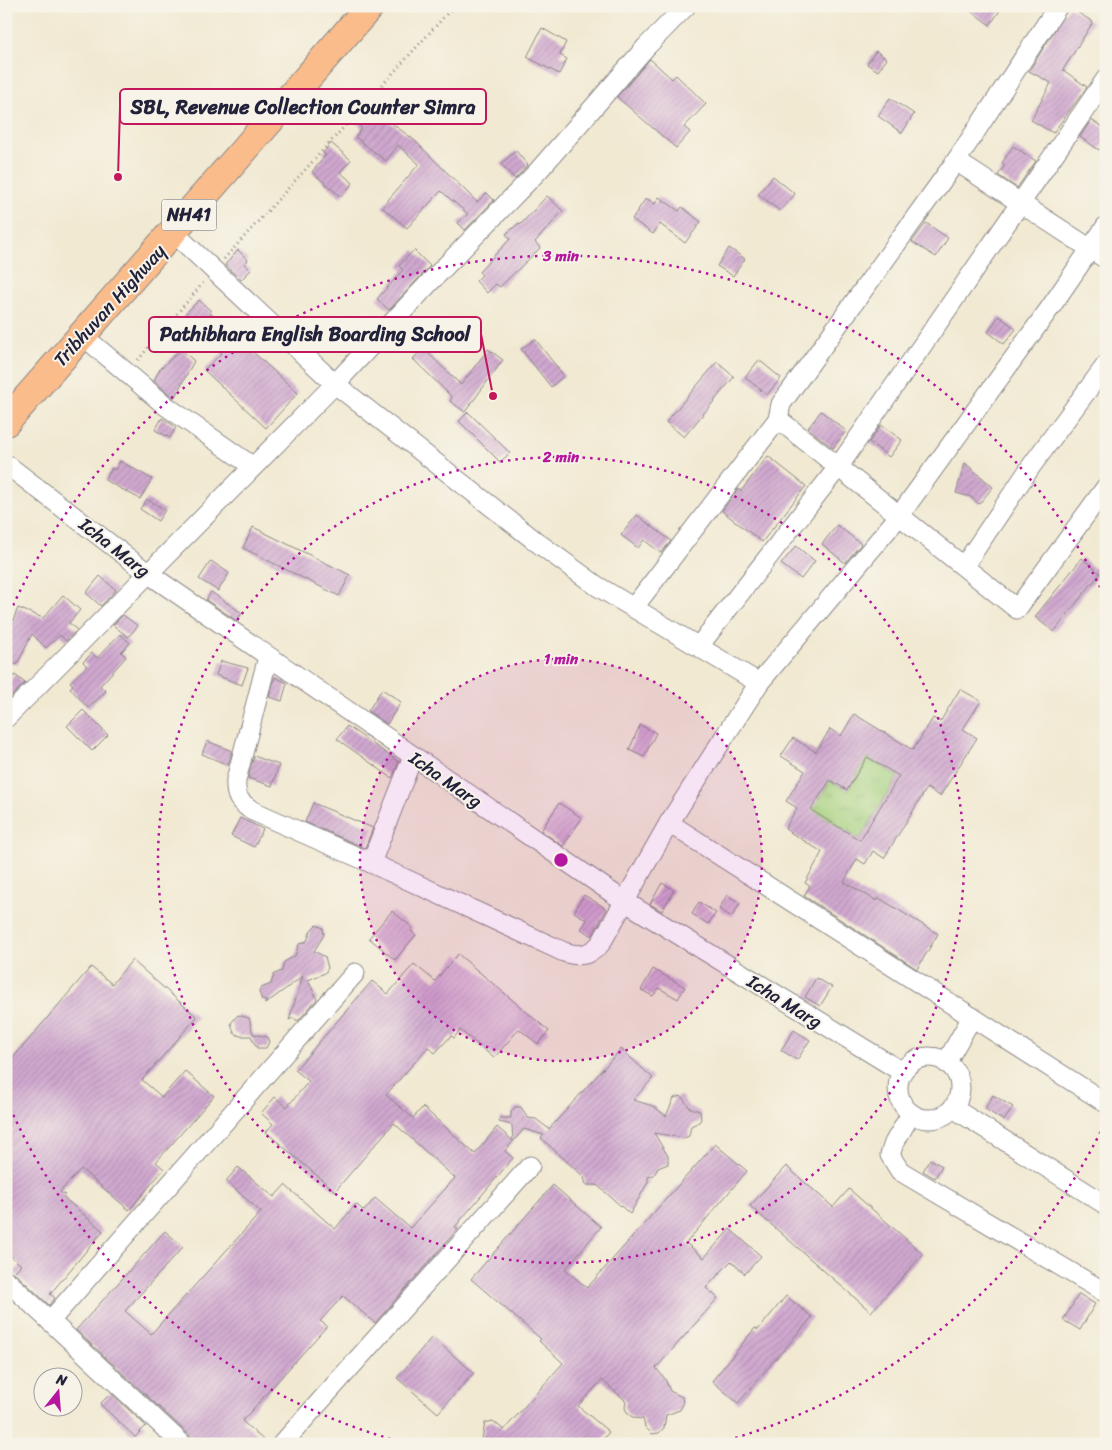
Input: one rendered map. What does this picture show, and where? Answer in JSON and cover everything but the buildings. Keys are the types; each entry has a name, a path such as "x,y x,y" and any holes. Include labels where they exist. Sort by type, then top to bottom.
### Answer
{"highway":[{"name":"Tribhuvan Highway","path":"6,422 370,6"}],"street":[{"path":"6,718 149,574 252,466 335,384 430,282 538,171 646,47 686,6"},
{"path":"634,607 778,419 782,404 956,161 1058,6"},
{"path":"699,646 839,466 1022,204 1106,79"},
{"path":"956,161 1106,259"},
{"path":"268,656 236,780 235,794 241,804 575,956 590,952 601,943 669,823 759,683 900,516 1050,308 1106,226"},
{"path":"174,232 335,384 538,543 597,586 759,683"},
{"path":"82,335 166,406 252,466"},
{"path":"964,566 1032,465 1106,366"},
{"path":"778,419 1016,609 1106,487"},
{"name":"Icha Marg","path":"6,464 149,574 624,901 902,1072"},
{"path":"371,863 413,756"},
{"path":"669,823 1106,1103"},
{"path":"50,1321 355,972"},
{"path":"946,1062 972,1017"},
{"path":"937,1058 946,1062 954,1070 959,1084 958,1099 953,1108 944,1116 933,1119 922,1119 911,1114 903,1106 898,1095 898,1083 902,1072 917,1059 937,1058"},
{"path":"953,1108 1106,1205"},
{"path":"911,1114 894,1143 890,1155 900,1171 1106,1293"},
{"path":"282,1444 530,1166"},
{"path":"6,1280 182,1444"}],"path":[{"path":"128,372 214,270 454,6"}],"green space":[{"path":"851,748 898,776 860,839 813,810 830,781 848,790 859,772 842,761"}],"place":[{"name":"SBL, Revenue Collection Counter Simra","path":"118,177"},
{"name":"Pathibhara English Boarding School","path":"493,396"}]}
